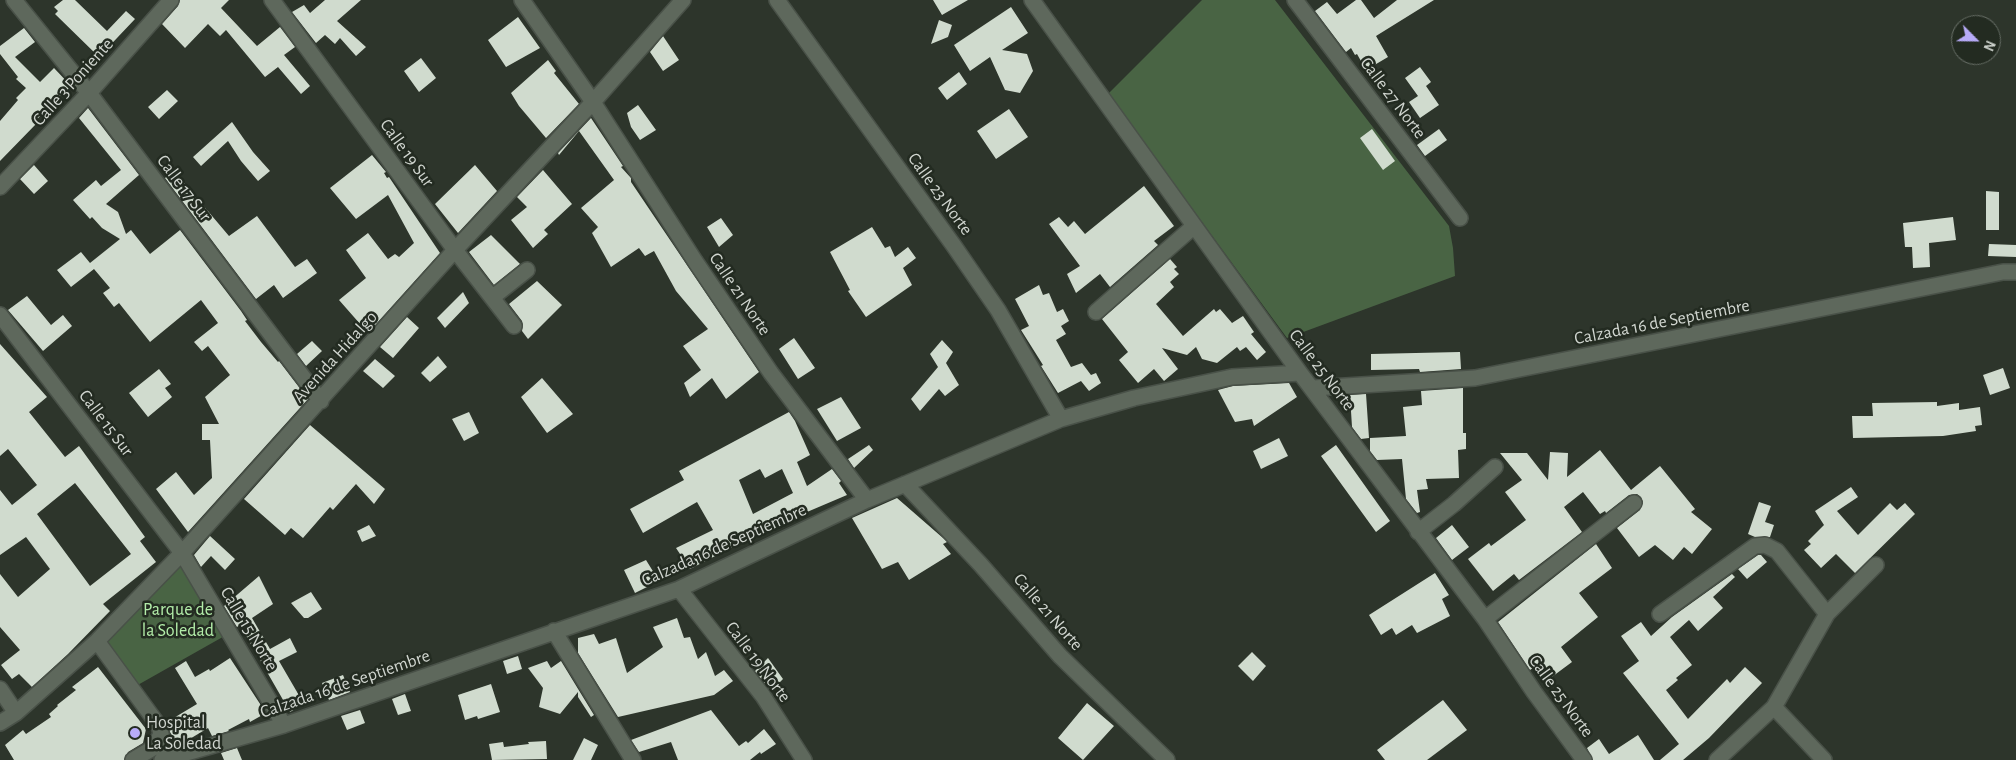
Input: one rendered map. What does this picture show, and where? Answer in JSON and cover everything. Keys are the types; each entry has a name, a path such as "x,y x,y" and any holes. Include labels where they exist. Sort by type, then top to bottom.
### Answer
{"street":[{"name":"Calle 17 Sur","path":"14,0 89,93 321,400"},
{"name":"Calle 3 Poniente","path":"0,187 89,93 171,0"},
{"name":"Calle 19 Sur","path":"272,0 455,250 514,326"},
{"name":"Calle 21 Norte","path":"522,0 593,102 695,261 770,373 867,500"},
{"name":"Avenida Hidalgo","path":"0,723 16,713 97,640 182,553 455,250 593,102 683,0"},
{"name":"Calle 23 Norte","path":"777,0 998,310 1061,419"},
{"name":"Calle 25 Norte","path":"1032,0 1300,373 1485,619 1534,692 1584,760"},
{"name":"Calle 27 Norte","path":"1295,0 1460,218"},
{"path":"1096,312 1194,227"},
{"path":"493,298 527,270"},
{"name":"Calzada 16 de Septiembre","path":"1313,388 1476,378 2003,272 2016,272"},
{"name":"Calle 15 Sur","path":"0,315 182,553"},
{"name":"Calzada 16 de Septiembre","path":"164,759 284,725 679,589 867,500 1061,419 1134,398 1232,377 1300,373"},
{"path":"1418,532 1454,504 1495,467"},
{"name":"Calle 21 Norte","path":"905,484 981,565 1060,656 1167,760"},
{"path":"1485,619 1634,503"},
{"path":"1660,614 1755,546 1765,545 1777,551 1827,614"},
{"name":"Calle 15 Norte","path":"182,553 284,725"},
{"path":"1717,760 1774,707 1827,614 1876,565"},
{"name":"Calle 19 Norte","path":"679,589 763,696 804,760"},
{"path":"554,631 633,760"},
{"path":"97,640 159,726 164,759"},
{"path":"0,689 16,713"},
{"path":"1774,707 1824,760"},
{"path":"133,760 153,748 160,736"}],"green space":[{"path":"1202,0 1275,0 1449,226 1455,276 1287,338 1108,94"},
{"name":"Parque de la Soledad","path":"184,563 228,634 136,686 107,642"}],"building":[{"path":"63,0 75,0 107,31 126,11 135,19 99,57 55,14 58,11 54,7"},
{"path":"180,0 229,0 221,8 257,46 280,27 295,47 284,55 310,86 301,94 278,67 265,77 226,30 220,36 208,24 185,48 162,24 178,6"},
{"path":"325,0 361,0 337,21 366,47 356,56 340,38 335,44 325,35 316,43 292,12 304,5 310,13"},
{"path":"933,0 968,0 942,15"},
{"path":"1356,0 1361,0 1374,18 1397,0 1434,0 1376,36 1388,57 1366,70 1357,54 1355,55 1351,48 1346,52 1315,11 1327,2 1337,14"},
{"path":"1011,7 1028,33 1002,50 1027,54 1033,71 1020,93 1005,90 990,57 970,71 954,45"},
{"path":"518,17 540,48 506,67 488,40"},
{"path":"939,20 952,25 948,37 931,44"},
{"path":"24,28 35,42 15,57 40,82 54,68 71,86 34,122 36,124 0,161 0,121 18,100 16,98 26,88 16,79 18,77 0,54 0,46"},
{"path":"663,36 679,60 663,71 650,52"},
{"path":"421,58 436,78 419,92 404,71"},
{"path":"548,60 556,71 554,73 579,104 546,138 519,106 511,93"},
{"path":"1420,67 1431,82 1426,86 1439,105 1420,118 1409,102 1418,96 1405,78"},
{"path":"959,72 967,84 947,100 938,88"},
{"path":"167,90 178,101 159,119 148,107"},
{"path":"638,105 656,130 640,140 631,127 627,113"},
{"path":"88,108 139,175 106,204 118,212 126,234 131,230 150,254 180,230 241,311 247,320 245,321 308,399 188,532 156,489 176,472 194,495 212,478 210,440 202,440 202,424 219,424 205,397 230,375 208,346 202,351 194,342 218,323 201,300 150,342 119,303 114,307 103,293 110,288 94,269 71,287 57,270 81,252 90,263 120,239 102,228 92,217 90,219 73,200 96,180 101,186 121,170 79,118"},
{"path":"1009,109 1028,137 996,159 977,131"},
{"path":"591,118 623,166 621,167 631,178 631,182 759,372 726,399 712,378 690,397 684,383 701,370 683,346 708,329 676,291 654,251 645,256 639,248 611,267 592,233 598,227 581,208 614,180 579,131 559,155 558,153"},
{"path":"232,122 253,152 270,171 258,181 241,161 228,141 201,166 193,157"},
{"path":"1372,129 1395,161 1383,170 1360,138"},
{"path":"1439,129 1447,140 1425,156 1417,145"},
{"path":"372,155 386,172 384,173 387,178 389,177 440,253 368,333 339,300 366,278 346,250 368,233 388,259 395,254 399,257 414,243 388,195 356,219 330,188"},
{"path":"34,165 48,181 34,194 20,179"},
{"path":"475,165 497,191 458,233 435,204"},
{"path":"543,170 572,204 544,230 548,234 533,248 511,220 527,207 517,197"},
{"path":"174,171 229,236 257,216 295,267 307,259 317,273 283,298 274,285 256,299 165,178"},
{"path":"1144,186 1174,226 1154,241 1158,245 1110,287 1100,274 1076,293 1067,274 1080,266 1049,224 1059,217 1068,227 1074,221 1085,234"},
{"path":"1986,191 1999,192 1999,230 1986,230"},
{"path":"1953,217 1956,240 1929,243 1930,267 1913,268 1912,247 1905,247 1903,223"},
{"path":"721,218 733,235 719,247 707,227"},
{"path":"872,227 885,248 890,246 895,257 908,247 916,258 903,268 912,285 866,317 848,291 850,290 830,252"},
{"path":"491,235 520,264 494,285 469,252"},
{"path":"1989,244 2016,245 2016,257 1988,256"},
{"path":"1170,259 1177,267 1174,269 1179,274 1170,282 1174,287 1156,304 1183,336 1214,309 1216,312 1220,309 1232,323 1243,316 1254,332 1251,334 1266,352 1257,360 1246,347 1240,351 1237,347 1217,363 1202,359 1196,347 1187,355 1162,348 1178,369 1164,381 1154,369 1138,383 1119,360 1128,352 1102,319"},
{"path":"537,281 562,305 528,339 522,331 522,321 509,304"},
{"path":"1039,285 1043,295 1049,293 1057,312 1063,309 1069,321 1061,326 1066,334 1056,340 1071,367 1082,363 1091,375 1096,373 1101,383 1089,391 1081,381 1058,393 1021,330 1029,326 1015,299"},
{"path":"463,292 469,303 445,328 437,318"},
{"path":"27,296 51,325 63,315 72,326 43,351 8,310"},
{"path":"407,317 419,328 393,358 380,347"},
{"path":"794,338 815,368 798,379 779,349"},
{"path":"942,340 953,352 946,363 959,385 945,396 939,389 920,411 911,399 938,367 930,354"},
{"path":"312,341 322,351 306,366 297,354"},
{"path":"0,344 47,397 29,412 65,457 79,446 145,537 140,541 156,562 103,604 110,611 32,687 19,674 12,679 1,665 20,650 0,627 0,574 18,597 50,569 26,537 0,555 0,490 12,505 37,485 8,449 0,456","holes":["75,483 131,554 90,586 37,514"]},
{"path":"1460,352 1461,369 1420,372 1419,369 1371,370 1371,354"},
{"path":"438,356 447,367 430,382 421,373"},
{"path":"375,359 395,376 383,388 363,371"},
{"path":"2003,368 2010,388 1990,395 1983,375"},
{"path":"159,369 171,384 165,388 172,397 148,417 129,393"},
{"path":"542,378 573,414 547,433 521,397"},
{"path":"1289,383 1297,397 1254,426 1252,419 1235,422 1218,390 1233,386"},
{"path":"1463,388 1463,433 1466,433 1466,449 1458,450 1459,478 1426,479 1428,489 1417,490 1420,512 1417,513 1406,499 1402,459 1377,460 1370,451 1370,438 1406,436 1403,407 1422,405 1421,391"},
{"path":"1366,394 1369,438 1361,439 1352,427 1350,395"},
{"path":"841,397 861,428 837,441 817,409"},
{"path":"1937,402 1937,406 1959,403 1959,410 1980,407 1982,425 1975,426 1976,431 1943,436 1853,438 1852,416 1873,416 1872,403"},
{"path":"469,412 479,433 464,441 452,419"},
{"path":"789,412 810,455 797,462 807,486 832,469 841,481 839,483 847,495 767,529 690,569 676,548 713,530 697,502 643,533 630,509 684,480 679,471","holes":["760,469 765,478 782,469 793,493 753,514 739,480"]},
{"path":"310,425 385,489 374,504 356,484 333,510 330,507 303,538 291,528 285,535 244,499"},
{"path":"1279,438 1288,456 1261,469 1253,451"},
{"path":"869,445 873,450 854,468 848,459"},
{"path":"1336,445 1390,521 1376,532 1321,456"},
{"path":"1600,450 1631,490 1660,466 1695,509 1691,512 1712,529 1692,554 1684,547 1673,560 1655,545 1639,557 1617,528 1640,510 1643,502 1641,497 1637,494 1629,495 1606,513 1605,511 1600,514 1583,492 1564,507 1582,532 1519,580 1514,574 1493,591 1468,559 1489,543 1491,546 1526,520 1505,492 1522,480 1500,453 1527,453 1548,480 1550,452 1568,453 1567,477"},
{"path":"1851,487 1858,497 1837,511 1858,535 1890,503 1897,510 1905,503 1915,514 1855,573 1836,554 1821,568 1804,550 1811,544 1808,541 1824,525 1815,511"},
{"path":"897,498 947,542 943,544 951,554 909,580 898,562 882,569 852,518"},
{"path":"1759,502 1771,506 1765,522 1774,525 1770,537 1755,537 1748,534"},
{"path":"369,525 376,536 362,542 357,531"},
{"path":"1452,525 1469,547 1452,560 1436,538"},
{"path":"210,536 235,559 225,570 211,556 201,567 194,555"},
{"path":"1596,544 1612,568 1579,593 1598,617 1561,647 1572,662 1545,682 1534,667 1530,670 1498,622"},
{"path":"1758,555 1761,555 1767,562 1747,579 1738,569"},
{"path":"646,560 659,581 635,593 624,570"},
{"path":"1435,573 1449,595 1442,599 1450,616 1417,633 1412,625 1396,635 1392,628 1381,635 1369,615"},
{"path":"1732,574 1735,577 1713,597 1723,608 1698,631 1689,620 1670,637 1692,665 1676,678 1678,680 1666,690 1688,719 1727,679 1730,683 1745,667 1762,683 1709,738 1683,760 1660,760 1679,744 1623,673 1639,661 1621,636 1641,622 1651,636 1672,617"},
{"path":"259,576 273,604 252,618 270,649 290,638 297,652 279,661 304,704 290,712 240,625 237,627 224,606"},
{"path":"311,592 322,609 308,618 304,618 291,603"},
{"path":"677,618 684,638 690,637 698,659 706,652 715,676 724,670 733,681 714,695 618,717 578,653 578,638 594,634 599,644 616,638 627,673 663,647 653,627"},
{"path":"1252,652 1266,666 1253,681 1238,666"},
{"path":"518,656 522,669 507,674 503,661"},
{"path":"230,658 266,713 250,722 249,719 229,731 212,736 208,728 178,746 167,722 197,704 175,668 186,661 195,677 209,669 210,671"},
{"path":"768,658 783,679 771,691 755,671"},
{"path":"547,661 551,668 561,661 594,715 591,717 578,697 578,692 560,714 539,707 543,688 528,668"},
{"path":"98,667 146,729 143,743 128,752 124,760 14,760 5,745 23,730 26,734 51,717 49,714 57,705 76,690 72,687"},
{"path":"343,675 350,692 329,700 322,683"},
{"path":"491,684 500,712 478,719 477,716 465,720 458,695"},
{"path":"405,694 411,711 398,715 392,699"},
{"path":"1443,700 1467,730 1427,760 1385,760 1377,750"},
{"path":"1087,703 1114,726 1083,760 1058,738"},
{"path":"360,710 365,723 347,730 341,716"},
{"path":"711,710 739,746 746,741 748,743 764,729 776,744 761,754 760,752 750,760 678,760 671,742 639,752 631,740"},
{"path":"1638,735 1654,760 1593,760 1587,748 1599,739 1609,754"},
{"path":"584,738 598,745 591,760 573,760"},
{"path":"546,741 547,759 492,760 489,744 503,742 504,747 529,744 528,742"},
{"path":"237,748 242,760 224,760 221,753"}],"place":[{"name":"Hospital La Soledad","path":"135,733"}]}
